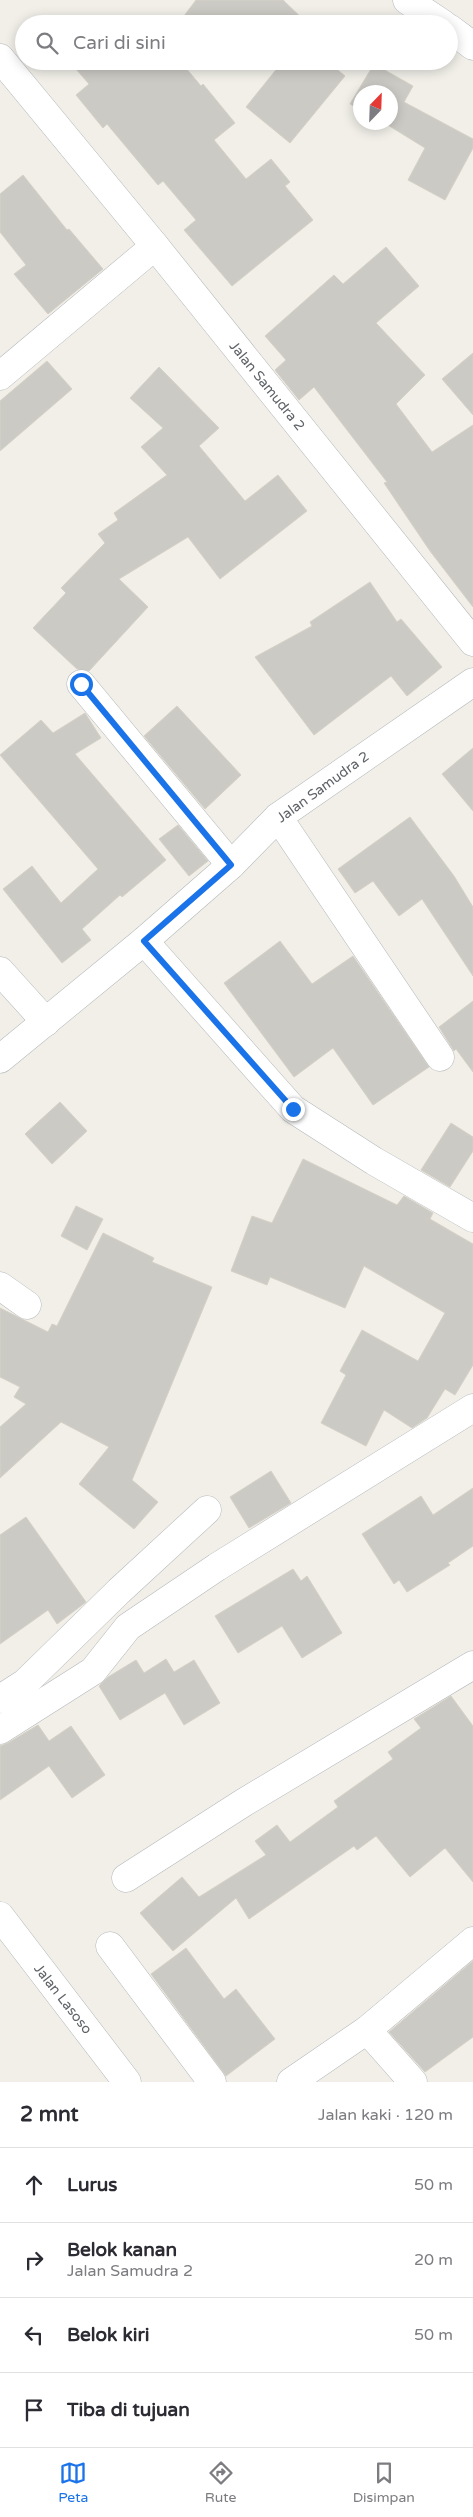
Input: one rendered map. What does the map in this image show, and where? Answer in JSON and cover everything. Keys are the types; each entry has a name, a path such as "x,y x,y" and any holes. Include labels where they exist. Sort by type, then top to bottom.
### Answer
{"street":[{"path":"407,0 430,15"},
{"path":"458,35 473,46"},
{"name":"Jalan Samudra 2","path":"0,58 155,246 473,642"},
{"path":"0,376 155,246"},
{"name":"Jalan Samudra 2","path":"0,1059 144,941 231,865 278,817 473,682"},
{"path":"81,684 231,865"},
{"path":"278,817 440,1057"},
{"path":"144,941 293,1109 374,1161 473,1218"},
{"path":"0,971 46,1022"},
{"path":"0,1286 28,1305"},
{"path":"0,1730 93,1670 128,1627 217,1567 473,1408"},
{"path":"0,1699 25,1684 119,1591 207,1510"},
{"path":"126,1878 243,1803 473,1665"},
{"name":"Jalan Lasoso","path":"0,1916 127,2082"},
{"path":"291,2082 367,2030 473,1941"},
{"path":"110,1946 212,2082"},
{"path":"367,2030 413,2082"}],"building":[{"path":"196,0 283,0 299,15 185,15"},
{"path":"77,70 188,70 201,86 203,84 235,123 214,140 246,179 271,159 290,182 285,186 313,220 232,286 184,230 196,220 163,181 158,185 107,124 103,128 76,95 89,84"},
{"path":"276,70 338,70 345,76 290,143 246,107"},
{"path":"370,70 385,70 413,86 404,102 473,139 473,148 445,200 408,180 425,148 396,130 398,130 398,85 361,85"},
{"path":"23,175 67,230 69,229 103,269 48,314 14,274 26,265 0,232 0,194"},
{"path":"386,247 419,286 376,323 425,375 396,404 432,452 473,425 473,607 430,551 384,483 387,482 314,387 299,400 275,370 286,360 265,336 334,275 343,284"},
{"path":"473,353 473,415 442,379"},
{"path":"47,361 72,389 0,451 0,401"},
{"path":"159,367 219,428 199,446 245,501 278,475 307,511 220,579 188,537 119,579 148,607 89,671 77,669 33,628 66,593 61,588 105,543 98,534 118,520 114,513 167,475 141,447 163,428 130,398"},
{"path":"370,582 397,622 401,619 442,667 407,696 391,676 314,735 255,657 312,626 310,622"},
{"path":"177,706 241,775 205,809 144,736"},
{"path":"85,713 101,738 75,754 166,860 122,897 120,895 82,929 91,940 62,963 3,889 32,866 61,903 98,869 0,755 41,720 53,733"},
{"path":"473,748 473,811 442,774"},
{"path":"410,817 454,876 473,907 473,976 422,899 399,916 373,881 355,893 338,869"},
{"path":"178,825 208,861 189,876 159,839"},
{"path":"280,941 312,984 353,956 429,1067 373,1105 333,1048 294,1077 224,983"},
{"path":"473,1001 473,1072 456,1049 454,1051 439,1027"},
{"path":"60,1102 87,1131 52,1164 25,1134"},
{"path":"451,1123 473,1137 473,1151 450,1187 421,1170"},
{"path":"303,1159 397,1205 404,1196 433,1213 430,1219 473,1244 473,1365 455,1395 445,1389 427,1418 412,1428 384,1410 366,1446 321,1423 346,1375 340,1371 362,1330 418,1361 445,1313 364,1266 345,1308 270,1277 267,1285 231,1271 252,1216 272,1223"},
{"path":"76,1206 103,1219 87,1250 61,1236"},
{"path":"103,1233 154,1258 152,1262 212,1287 132,1480 158,1502 134,1529 79,1484 109,1447 61,1422 0,1478 0,1427 26,1404 14,1397 20,1387 0,1377 0,1308 48,1332 52,1324 57,1326"},
{"path":"271,1471 291,1503 249,1528 230,1497"},
{"path":"473,1488 473,1546 448,1563 450,1565 407,1592 399,1580 394,1584 362,1534 421,1496 433,1515"},
{"path":"26,1517 86,1602 57,1624 48,1610 0,1644 0,1535"},
{"path":"293,1569 301,1581 307,1576 342,1633 302,1658 282,1626 238,1653 215,1616"},
{"path":"166,1659 174,1672 194,1660 220,1703 184,1725 165,1693 120,1720 99,1686 108,1677 136,1660 144,1673"},
{"path":"451,1696 473,1726 473,1882 445,1848 410,1877 376,1836 357,1850 354,1846 249,1919 236,1898 173,1951 140,1913 182,1877 199,1897 266,1855 255,1841 277,1825 290,1842 338,1807 334,1801 393,1759 388,1752 421,1728 414,1719"},
{"path":"38,1725 49,1741 71,1726 105,1775 72,1798 49,1766 0,1800 0,1746"},
{"path":"186,1948 224,1999 236,1989 275,2039 226,2076 151,1974"},
{"path":"473,1961 473,2037 425,2072 389,2032"}],"route":[{"path":"81,684 231,865 144,941 293,1109"}]}
